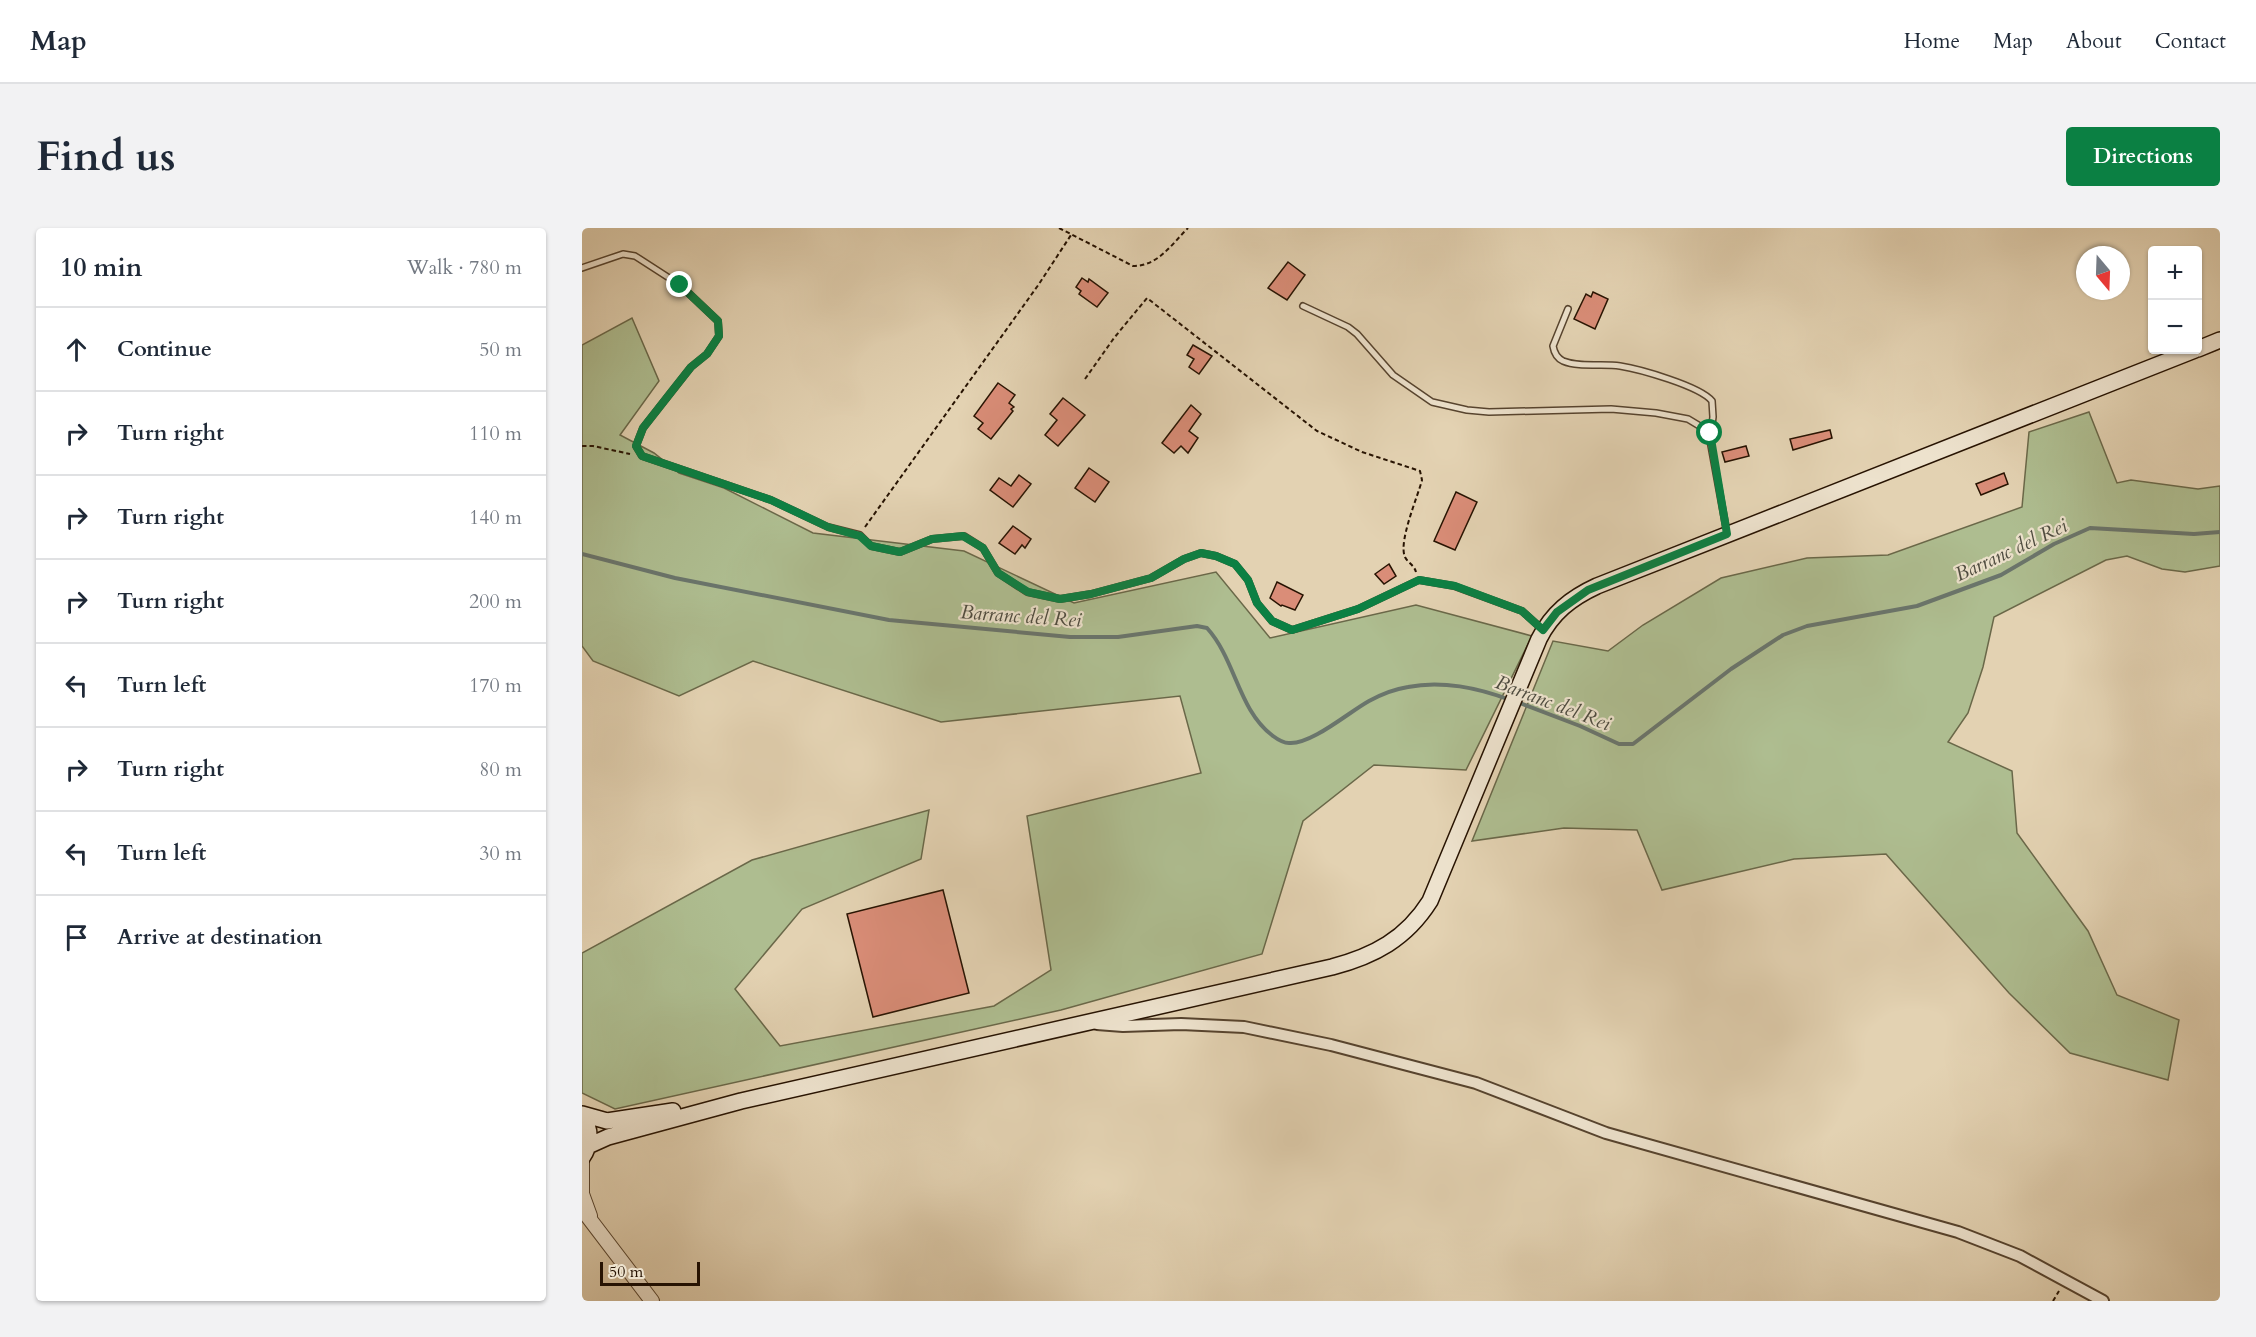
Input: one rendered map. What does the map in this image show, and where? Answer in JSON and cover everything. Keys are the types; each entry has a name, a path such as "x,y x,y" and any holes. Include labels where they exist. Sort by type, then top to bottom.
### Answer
{"main road":[{"path":"2202,347 2220,340"},
{"path":"584,1154 608,1137 741,1101 1332,967 1365,957 1387,946 1414,923 1430,901 1541,634 1557,612 1588,590 2183,354"},
{"path":"582,1115 607,1121 741,1101"},
{"path":"582,1115 589,1128 584,1154"}],"street":[{"path":"1087,1023 1123,1026 1181,1024 1244,1027 1331,1045 1476,1083 1606,1133 1958,1232 2020,1256 2103,1301"},
{"path":"584,1154 582,1194 592,1221"},
{"path":"582,1209 652,1301"}],"lane":[{"path":"582,268 623,254 635,256 680,285 718,321 719,336 707,354 691,367 643,428 636,446 642,456 771,500 828,527 860,536 871,546 900,552 932,539 963,536 983,548 998,573 1028,592 1060,599 1091,594 1151,578 1184,559 1201,553 1235,564 1248,580 1257,603 1272,621 1292,630 1358,609 1419,580 1455,586 1522,611 1541,634"},
{"path":"1303,306 1357,333 1393,375 1432,402 1467,410 1489,412 1611,409 1656,413 1688,418 1703,428 1710,440"},
{"path":"1568,309 1553,346 1554,351 1562,360 1637,369 1697,390 1712,400 1713,417 1710,440 1727,534"}],"path":[{"path":"1059,228 1133,266 1146,266 1156,260 1188,228"},
{"path":"860,536 875,511 1039,284 1071,235"},
{"path":"1084,379 1114,338 1148,298 1317,431 1362,452 1420,471 1422,480 1403,544 1405,558 1415,567 1419,580"},
{"path":"582,446 642,456"}],"green space":[{"path":"632,318 659,381 620,435 654,453 679,473 724,488 813,533 964,551 1074,603 1216,572 1270,638 1416,605 1532,636 1466,770 1374,765 1303,821 1262,954 1061,1010 615,1109 582,1093 582,953 752,860 929,810 921,859 802,909 735,989 780,1046 994,1006 1051,970 1027,816 1201,773 1180,696 941,722 753,661 679,696 593,661 582,646 582,345"},
{"path":"2089,412 2117,483 2131,480 2198,489 2220,486 2220,566 2185,572 2162,569 2127,556 2106,560 1994,617 1983,667 1968,713 1948,742 2012,771 2017,833 2088,931 2117,995 2179,1020 2168,1080 2070,1053 2009,993 1886,854 1794,859 1662,890 1637,830 1564,828 1472,841 1553,641 1608,651 1643,625 1721,578 1807,558 1888,555 2022,507 2029,432"}],"building":[{"path":"1288,262 1305,275 1287,300 1268,288"},
{"path":"1082,278 1088,282 1089,279 1108,293 1097,307 1079,294 1081,291 1076,287"},
{"path":"1593,292 1608,299 1595,329 1574,319 1586,294 1591,297"},
{"path":"1193,345 1212,356 1199,374 1189,367 1194,359 1187,355"},
{"path":"998,383 1015,395 1009,403 1014,407 991,439 978,429 983,423 974,416"},
{"path":"1063,398 1085,415 1058,446 1045,435 1057,420 1050,414"},
{"path":"1191,405 1201,414 1189,431 1198,438 1188,453 1181,446 1174,453 1162,443"},
{"path":"1830,430 1832,438 1793,450 1790,439"},
{"path":"1746,446 1749,456 1725,462 1722,452"},
{"path":"1089,468 1109,482 1095,502 1075,488"},
{"path":"2004,473 2008,484 1981,495 1976,484"},
{"path":"1019,475 1031,484 1013,507 990,490 999,478 1011,486"},
{"path":"1456,492 1477,502 1455,550 1434,541"},
{"path":"1013,526 1031,539 1025,548 1022,545 1015,554 999,543"},
{"path":"1389,564 1396,576 1384,584 1375,574"},
{"path":"1277,582 1303,595 1295,610 1281,606 1270,598"},
{"path":"943,890 969,993 873,1017 847,914"}],"waterway":[{"name":"Barranc del Rei","path":"1517,702 1619,744 1633,744 1731,669 1783,635 1807,626 1917,606 2001,575 2054,544 2090,528 2194,534 2220,532"},
{"name":"Barranc del Rei","path":"582,554 675,578 889,620 1070,637 1118,637 1197,626 1207,628 1225,655 1252,713 1273,736 1287,743 1308,739 1369,701 1403,688 1434,684 1447,685 1486,692 1510,700"}],"route":[{"path":"680,285 718,321 719,336 707,354 691,367 643,428 636,446 642,456 771,500 828,527 860,536 871,546 900,552 932,539 963,536 983,548 998,573 1028,592 1060,599 1091,594 1151,578 1184,559 1201,553 1235,564 1248,580 1257,603 1272,621 1292,630 1358,609 1419,580 1455,586 1522,611 1543,630 1550,619 1567,603 1588,590 1727,534 1710,433"}]}
